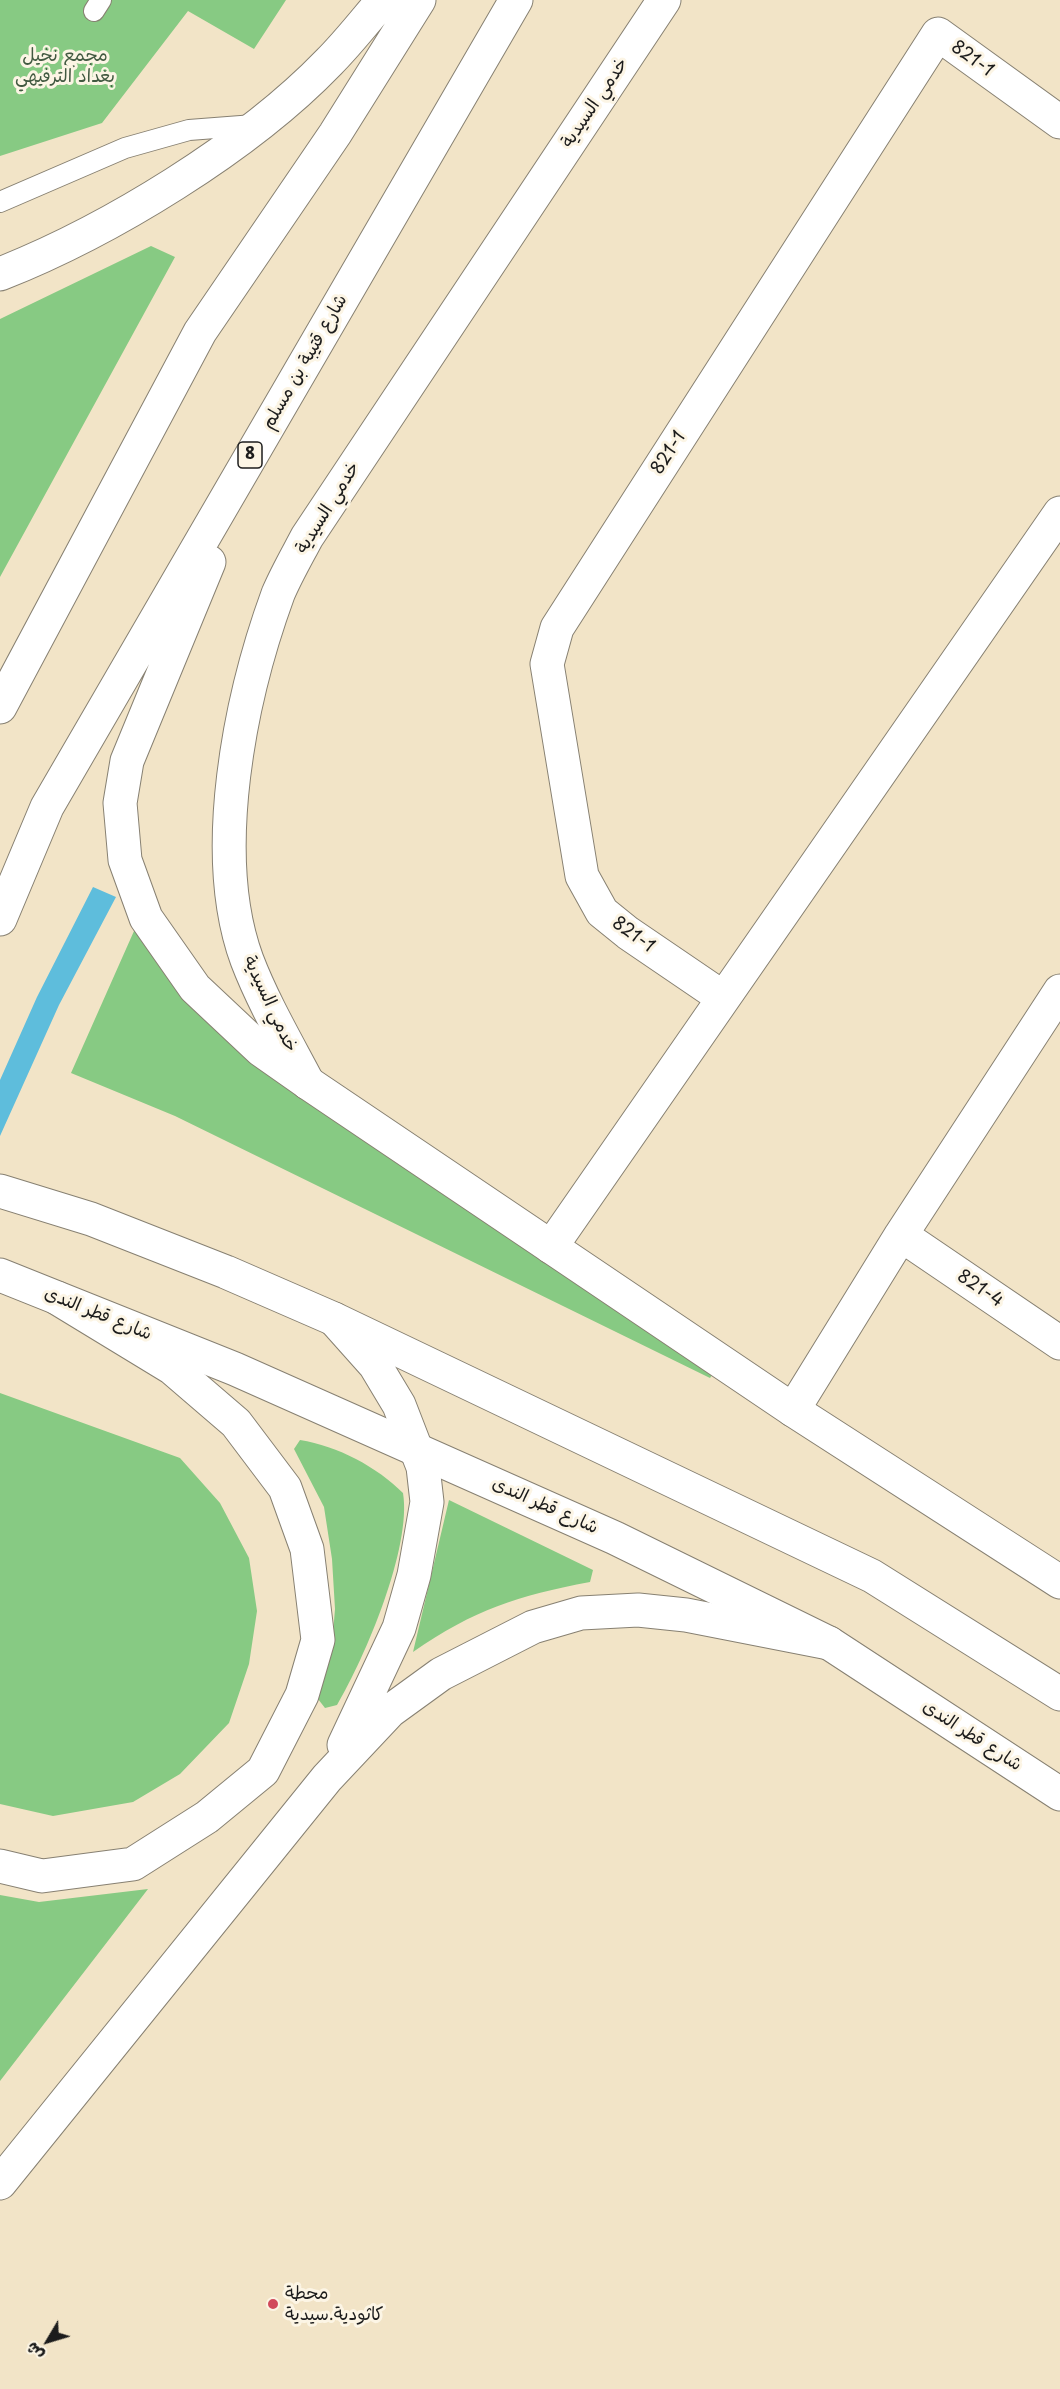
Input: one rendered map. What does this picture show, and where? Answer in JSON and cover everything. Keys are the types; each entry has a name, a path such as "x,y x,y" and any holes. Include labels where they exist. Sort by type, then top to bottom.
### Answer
{"main road":[{"path":"0,274 45,256 172,185 257,125 328,63 383,0"},
{"path":"0,707 200,332 335,134 419,0"},
{"name":"شارع قتيبة بن مسلم","path":"0,919 47,807 516,0"},
{"name":"خدمي السيدية","path":"308,1083 247,959 234,912 228,863 231,808 242,733 260,653 279,592 307,537 664,0"},
{"name":"821-1","path":"722,997 627,933 602,912 582,876 547,664 557,628 938,34 1060,123"},
{"path":"258,442 127,760 120,803 125,860 146,918 195,987 261,1050 793,1410 1060,1582"},
{"path":"551,1247 722,997 1060,513"},
{"path":"793,1410 900,1235 1060,991"},
{"path":"0,1191 91,1219 226,1272 333,1319 872,1576 1060,1694"},
{"name":"821-4","path":"900,1235 1060,1343"},
{"name":"شارع قطر الندى","path":"8,1278 235,1369 615,1538 829,1643 1060,1794"},
{"path":"0,1866 42,1876 133,1864 207,1817 263,1771 302,1695 318,1640 306,1549 285,1488 236,1423 172,1368 57,1298"},
{"path":"327,1778 384,1664 399,1628 414,1575 427,1502 423,1467 399,1405 375,1365 333,1319"},
{"path":"0,2183 327,1778 390,1711 441,1674 532,1627 581,1613 638,1610 686,1615 829,1643"}],"lane":[{"path":"0,202 125,148 189,130 257,125"}],"green space":[{"name":"مجمع نخيل بغداد الترفيهي","path":"0,0 286,0 254,49 188,11 102,123 0,156"},
{"path":"151,246 175,257 0,577 0,319"},
{"path":"138,922 183,992 718,1367 710,1378 175,1116 71,1073"},
{"path":"0,1393 180,1458 220,1503 249,1558 257,1611 249,1664 229,1723 180,1774 133,1802 53,1816 0,1804"},
{"path":"300,1440 328,1447 356,1459 369,1466 403,1493 404,1516 400,1542 384,1602 373,1632 337,1705 325,1708 318,1699 332,1645 335,1609 332,1559 324,1507 294,1449"},
{"path":"449,1500 593,1570 590,1582 540,1593 497,1606 435,1637 413,1652"},
{"path":"148,1889 0,2081 0,1895 39,1902"}],"water":[{"path":"93,887 116,897 59,1005 0,1136 0,1080 37,997"}],"place":[{"name":"محطة كاثودية.سيدية","path":"273,2304"}]}
